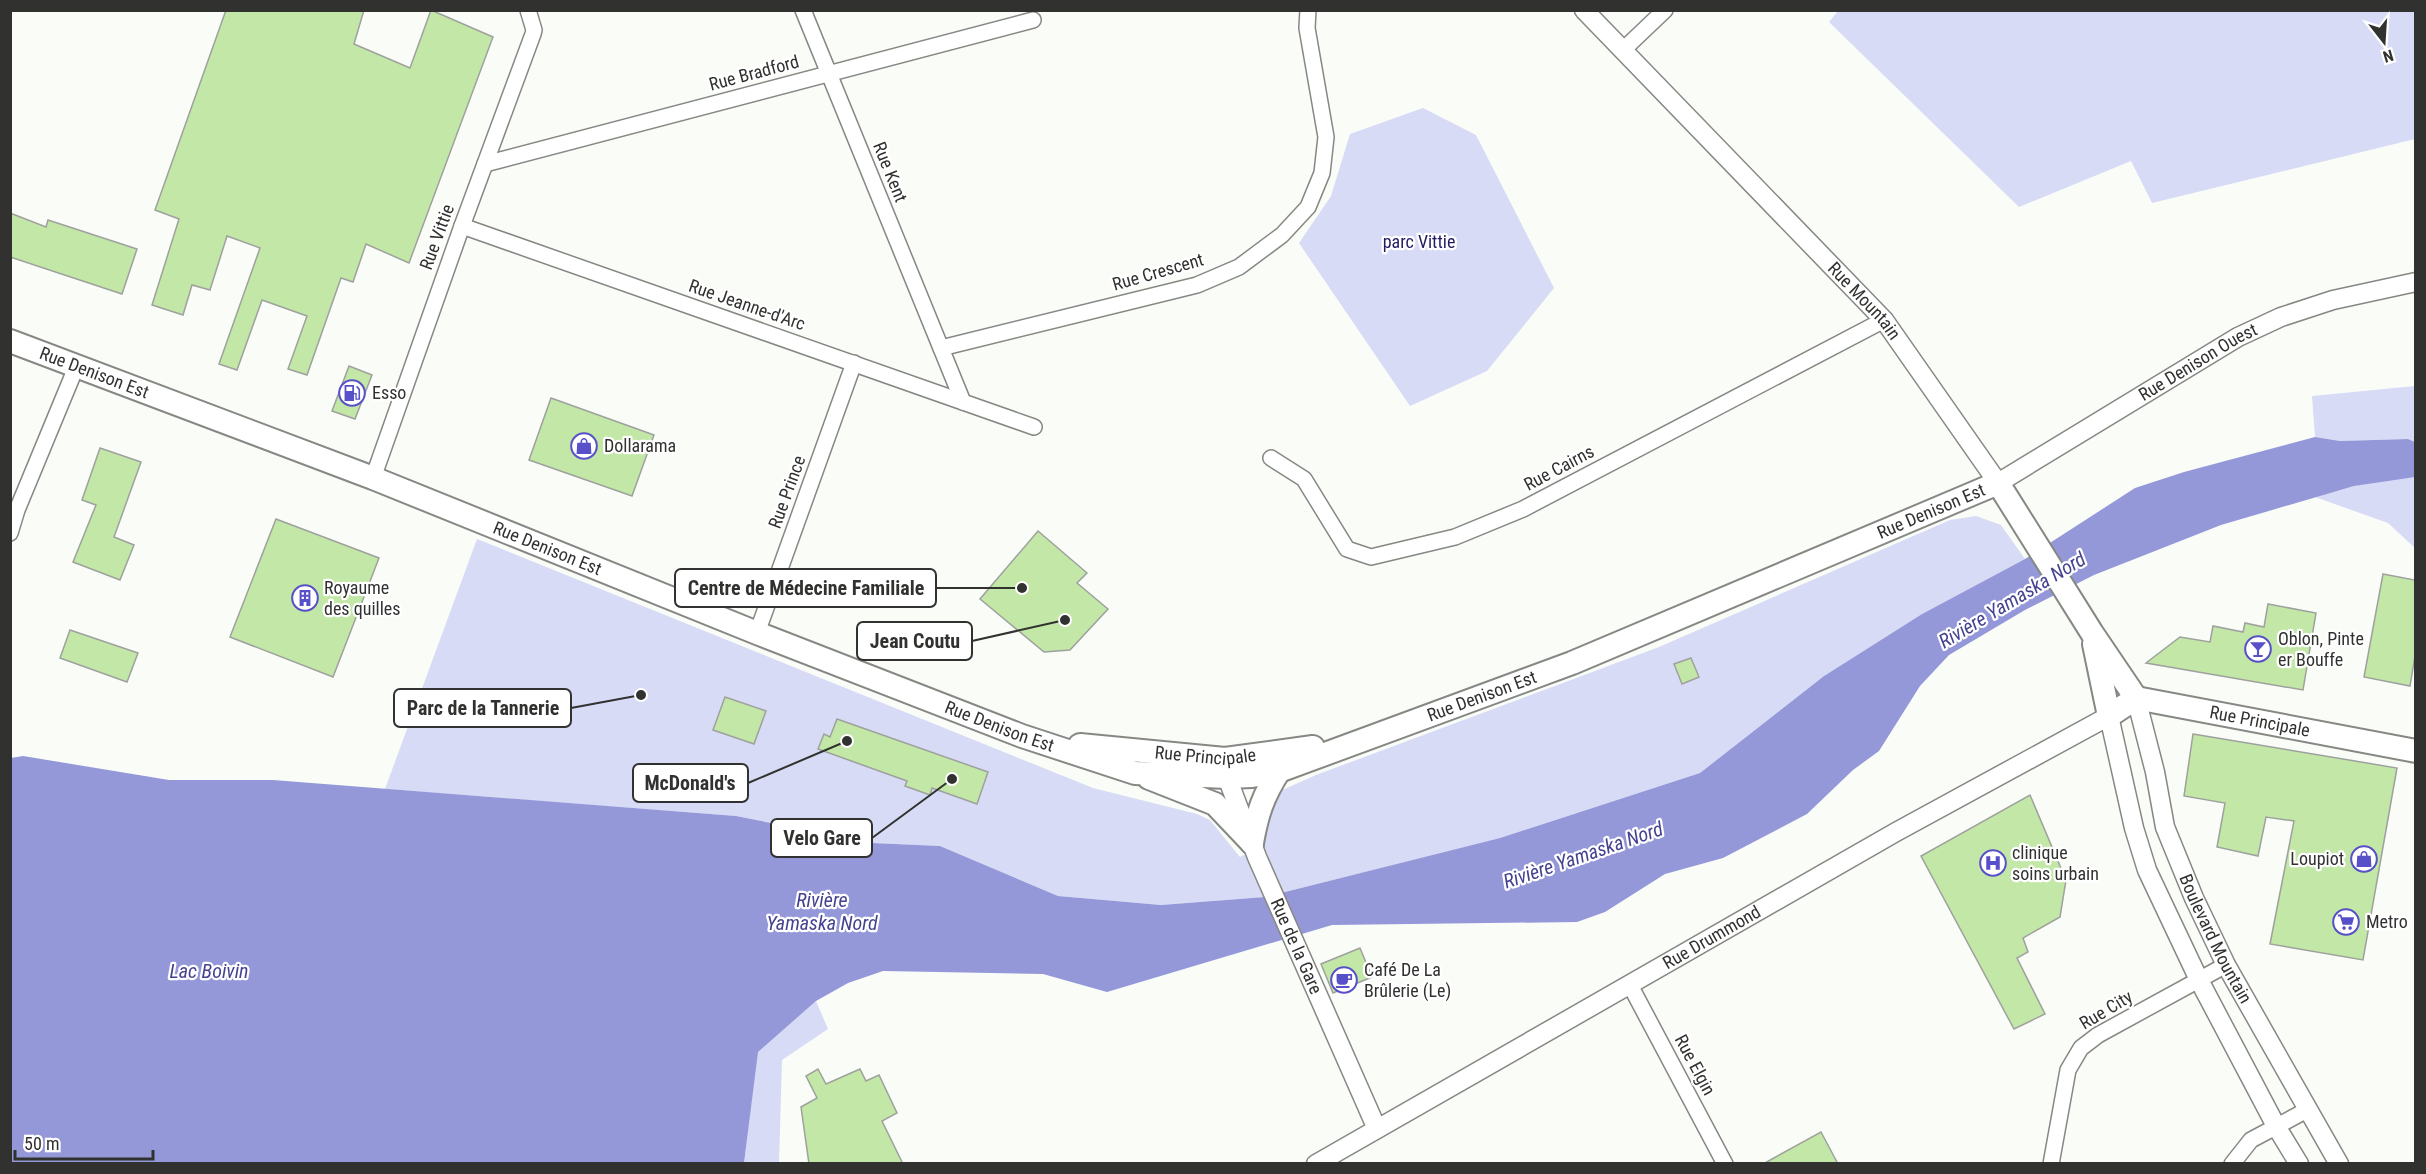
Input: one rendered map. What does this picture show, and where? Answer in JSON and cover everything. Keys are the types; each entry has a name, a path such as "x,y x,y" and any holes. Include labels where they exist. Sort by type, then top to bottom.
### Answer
{"main road":[{"name":"Rue Denison Est","path":"10,340 373,478 757,633 1039,740 1135,773 1226,768 1252,776 1279,771 1572,663 1998,483"},
{"name":"Rue Mountain","path":"1998,483 2092,633 2136,698"},
{"name":"Rue Mountain","path":"2092,633 2109,716"},
{"name":"Rue Principale","path":"2136,698 2415,751"},
{"path":"2109,716 2136,698"},
{"name":"Rue Principale","path":"1039,740 1226,768 1284,753 1370,736"},
{"path":"1254,850 1257,813 1265,793 1279,771"},
{"path":"1135,773 1215,804 1254,850"}],"street":[{"name":"Rue Vittie","path":"373,478 534,30 528,10"},
{"name":"Rue Kent","path":"803,10 941,348"},
{"name":"Rue Crescent","path":"941,348 1197,285 1239,267 1282,236 1308,207 1322,173 1326,137 1307,28 1308,10"},
{"name":"Rue Mountain","path":"1584,10 1884,320 1998,483"},
{"path":"1623,50 1665,10"},
{"name":"Rue Bradford","path":"485,164 1034,20"},
{"name":"Rue Jeanne-d'Arc","path":"462,226 963,402"},
{"name":"Rue Denison Ouest","path":"1998,483 2249,332 2281,316 2333,300 2415,282"},
{"name":"Rue Cairns","path":"1271,458 1304,479 1347,549 1371,557 1455,537 1522,509 1884,320"},
{"path":"941,348 963,402 1034,427"},
{"name":"Rue Prince","path":"757,633 854,363"},
{"path":"10,532 77,365"},
{"name":"Boulevard Mountain","path":"2136,698 2155,772 2165,827 2194,898 2226,965 2339,1164"},
{"name":"Boulevard Mountain","path":"2109,716 2131,817 2147,870 2199,980 2276,1126 2299,1164"},
{"name":"Rue Drummond","path":"1316,1164 1896,832 2109,716"},
{"name":"Rue de la Gare","path":"1226,768 1254,850 1377,1129"},
{"name":"Rue City","path":"2051,1164 2068,1070 2081,1048 2098,1035 2226,965"},
{"name":"Rue Elgin","path":"1630,985 1725,1164"},
{"path":"2232,1164 2252,1140 2307,1110"}],"green space":[{"path":"1838,11 2415,11 2415,139 2152,203 2131,161 2019,207 1829,22"},
{"name":"parc Vittie","path":"1423,108 1476,135 1554,288 1487,371 1410,406 1299,243 1331,196 1350,134"},
{"path":"2415,386 2415,442 2408,439 2340,441 2315,437 2312,396"},
{"path":"2414,475 2415,548 2388,523 2315,497 2354,486"},
{"path":"1976,516 2001,525 2025,559 1922,614 1824,676 1700,773 1500,838 1265,897 1161,905 1058,896 940,846 872,843 736,816 385,789 477,539 1093,788 1197,814 1210,820 1240,857 1259,847 1280,791 1316,775 1659,647 1950,520"},
{"path":"816,1001 828,1029 782,1060 779,1163 744,1164 757,1052"}],"water":[{"name":"Lac Boivin","path":"2315,437 2340,441 2408,439 2415,442 2415,477 2354,486 2221,525 2094,575 2025,610 1949,655 1920,686 1879,751 1853,770 1807,814 1723,858 1665,874 1605,912 1577,922 1332,925 1107,992 1043,974 883,971 848,983 816,1001 758,1052 744,1163 11,1164 11,758 23,756 169,780 273,780 736,816 872,843 940,846 1058,896 1161,905 1265,897 1500,838 1700,773 1824,676 1922,614 2025,559 2135,488 2184,472"}],"building":[{"path":"226,10 364,10 354,44 410,68 431,10 493,37 409,263 366,244 353,282 341,278 307,375 288,369 307,316 262,300 237,370 219,364 260,248 227,236 210,290 192,285 183,315 152,305 179,219 155,210"},
{"path":"10,213 46,227 48,220 137,249 122,294 10,257"},
{"name":"Esso","path":"349,366 372,375 355,419 332,411"},
{"path":"551,398 654,435 632,496 529,460"},
{"path":"100,448 141,462 114,537 134,545 120,580 73,562 96,505 82,500"},
{"name":"Royaume des quilles","path":"276,519 379,558 333,677 230,637"},
{"path":"1038,531 1087,573 1077,583 1108,609 1070,650 1044,652 980,599"},
{"path":"2383,574 2415,580 2415,656 2410,686 2364,677"},
{"path":"2268,604 2316,613 2303,690 2146,663 2180,637 2210,642 2213,626 2243,632 2245,623 2264,627"},
{"path":"70,630 138,653 127,682 60,658"},
{"path":"1691,658 1699,677 1682,684 1674,664"},
{"path":"725,697 766,711 754,744 713,730"},
{"path":"837,719 988,772 977,804 932,788 930,795 905,786 907,781 818,749 824,734 830,737"},
{"path":"2193,734 2397,768 2363,960 2270,944 2294,821 2266,817 2258,856 2217,847 2225,803 2184,796"},
{"path":"2030,795 2066,880 2060,917 2023,938 2028,952 2017,958 2045,1014 2014,1029 1921,856"},
{"path":"1360,948 1372,977 1333,993 1321,964"},
{"path":"818,1069 826,1084 860,1069 866,1081 879,1075 897,1113 882,1121 903,1164 809,1164 801,1107 817,1098 806,1076"},
{"path":"1821,1132 1838,1164 1763,1164"}],"place":[{"name":"Esso","path":"352,393"},
{"name":"Dollarama","path":"584,446"},
{"name":"Centre de Médecine Familiale","path":"1022,588"},
{"name":"Royaume des quilles","path":"305,598"},
{"name":"Jean Coutu","path":"1065,620"},
{"name":"Oblon, Pinte er Bouffe","path":"2258,649"},
{"name":"Parc de la Tannerie","path":"641,695"},
{"name":"McDonald's","path":"847,741"},
{"name":"Velo Gare","path":"952,779"},
{"name":"Loupiot","path":"2364,859"},
{"name":"clinique soins urbain","path":"1993,863"},
{"name":"Metro","path":"2346,922"},
{"name":"Café De La Brûlerie (Le)","path":"1344,980"}],"water label":[{"name":"Rivière Yamaska Nord","path":"2012,600"},
{"name":"Rivière Yamaska Nord","path":"1583,855"},
{"name":"Rivière Yamaska Nord","path":"822,912"}]}
